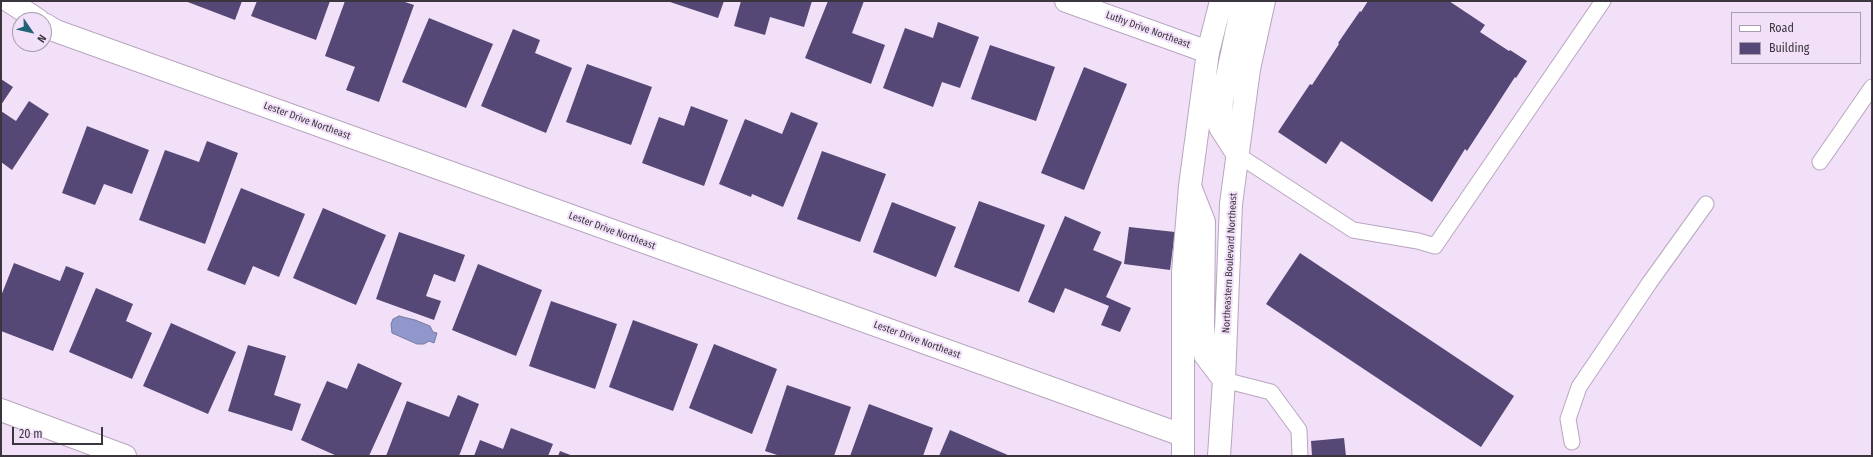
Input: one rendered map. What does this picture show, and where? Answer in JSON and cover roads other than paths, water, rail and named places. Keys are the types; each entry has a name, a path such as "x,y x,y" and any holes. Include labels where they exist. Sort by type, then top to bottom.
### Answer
{"street":[{"path":"9,1 26,12"},
{"name":"Luthy Drive Northeast","path":"1066,1 1208,52"},
{"path":"1182,445 1183,272 1190,186 1208,52 1221,1"},
{"path":"1238,155 1220,127 1222,101 1243,1"},
{"name":"Northeastern Boulevard Northeast","path":"1219,456 1224,380 1231,204 1249,69 1264,1"},
{"name":"Lester Drive Northeast","path":"52,29 1182,445"},
{"path":"1190,186 1204,222 1202,325 1205,355 1224,380"},
{"path":"1,410 125,456"}],"lane":[{"path":"1238,155 1353,230 1418,240 1435,246 1603,1"},
{"path":"1820,162 1872,87"},
{"path":"1572,442 1568,419 1579,387 1616,331 1706,204"},
{"path":"1224,380 1271,392 1299,430 1300,456"}],"water":[{"path":"399,316 430,326 433,332 437,333 434,343 429,341 424,344 417,344 392,333 391,324 393,319"}]}
